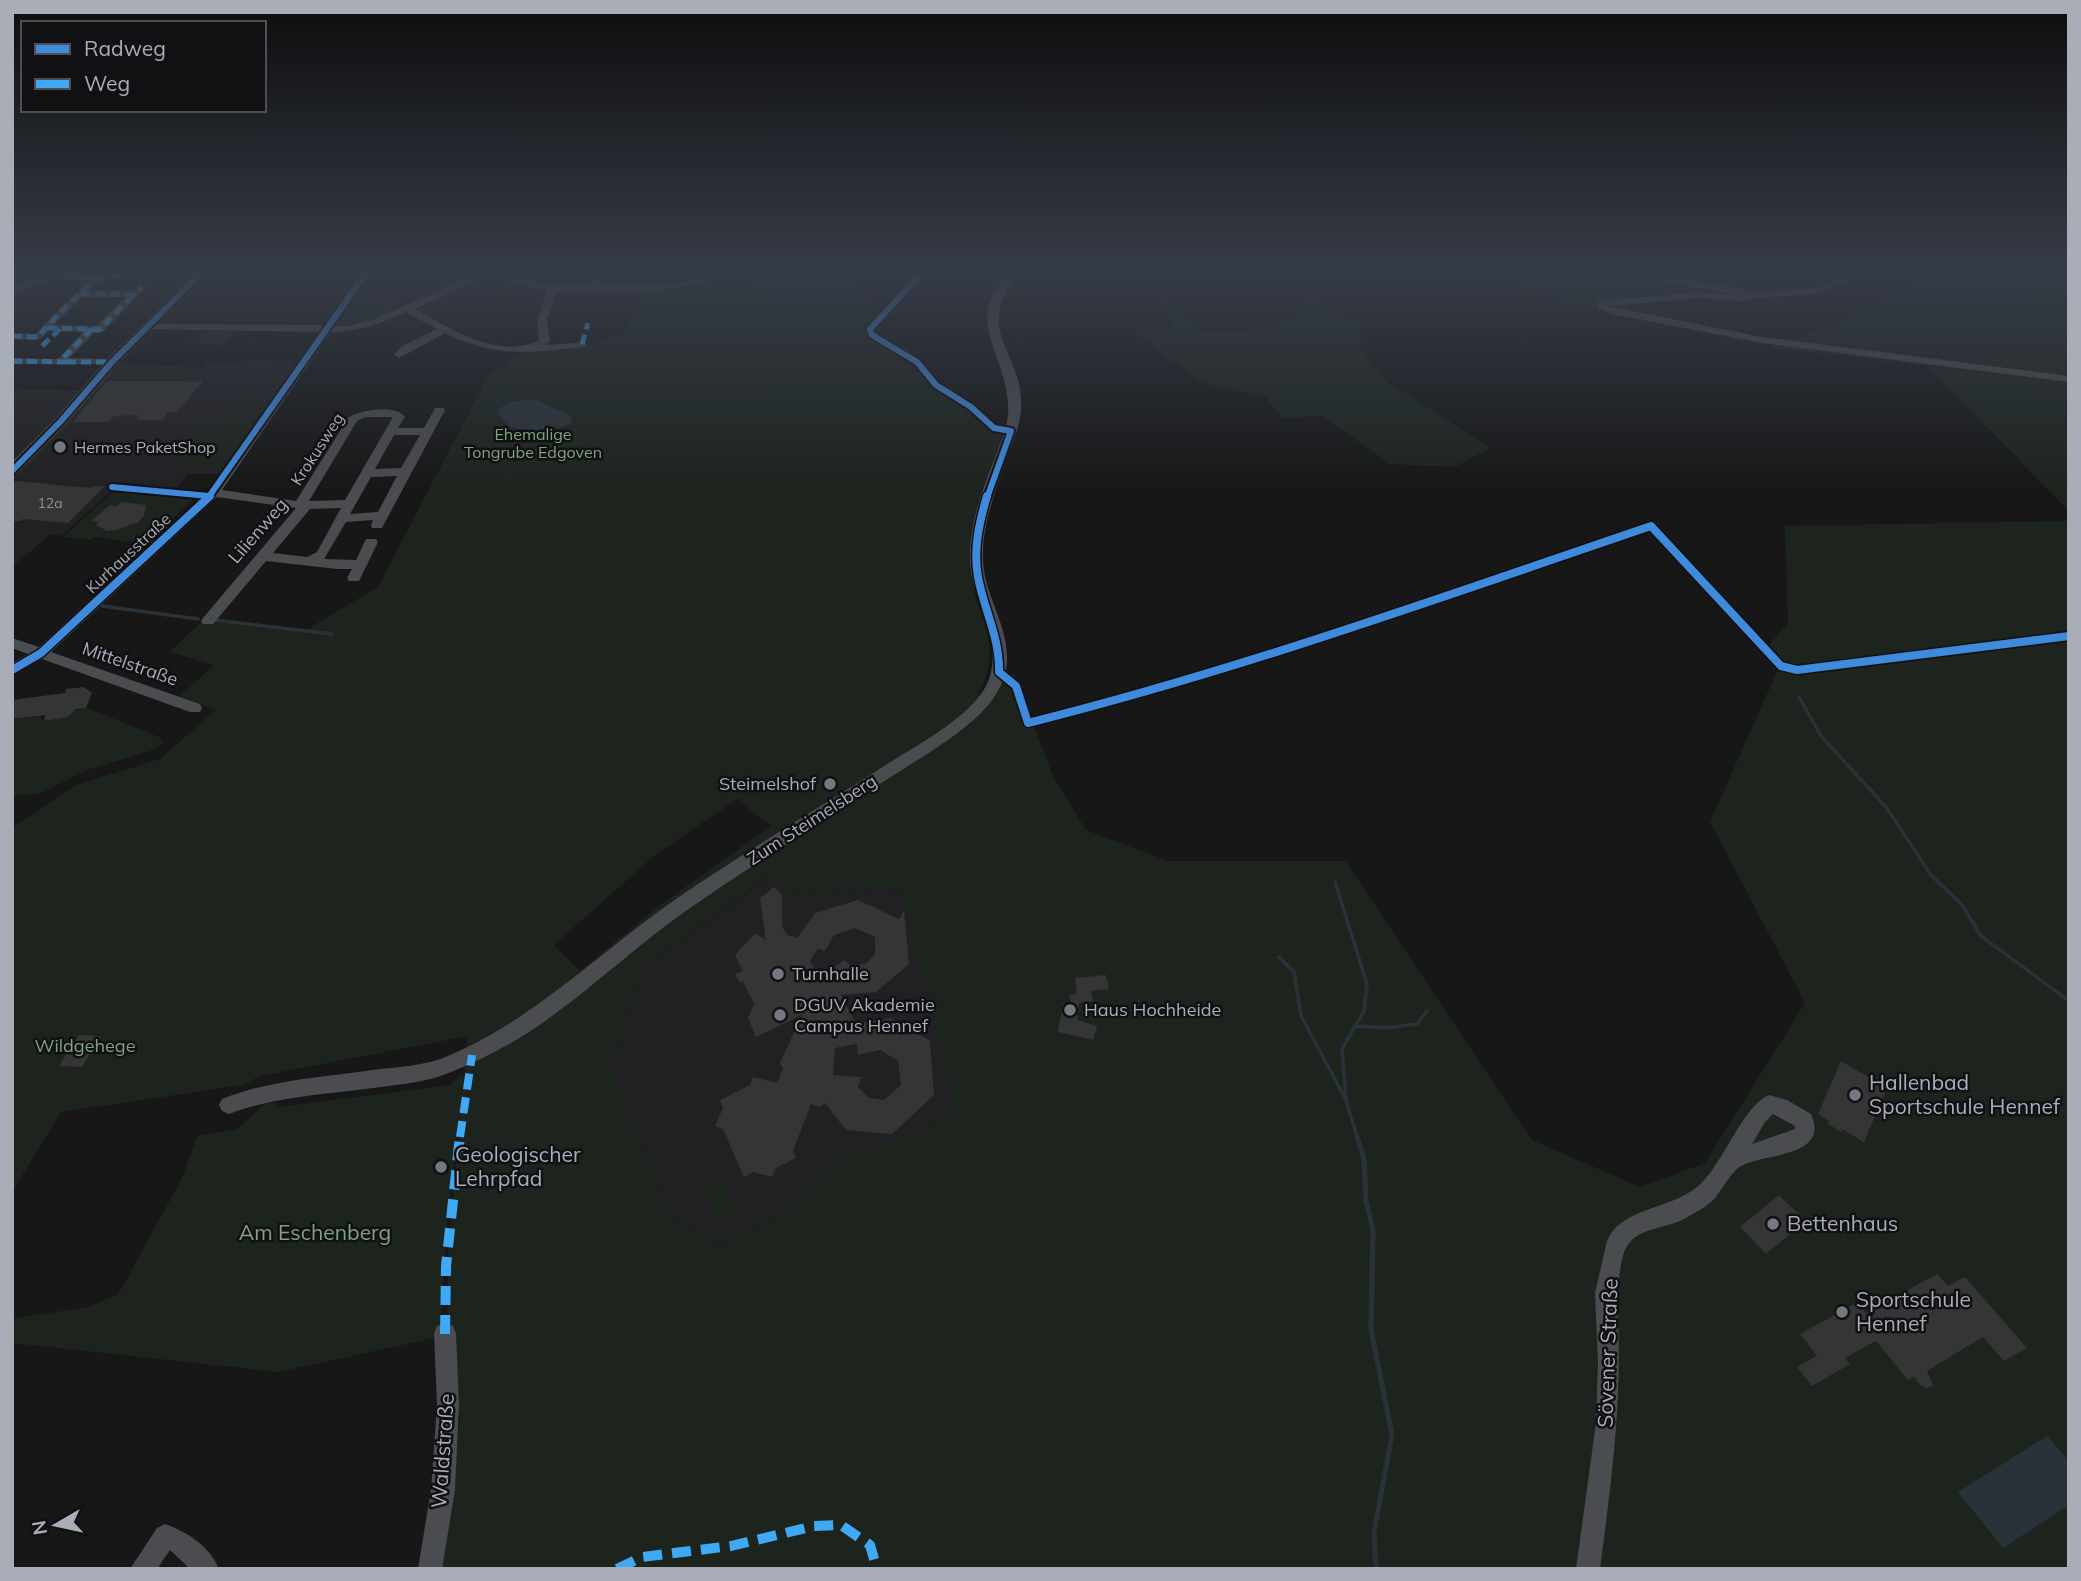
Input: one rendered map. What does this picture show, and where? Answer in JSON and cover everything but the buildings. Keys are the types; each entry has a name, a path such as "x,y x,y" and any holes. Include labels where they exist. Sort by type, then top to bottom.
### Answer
{"main road":[{"path":"12,471 130,344"}],"street":[{"path":"66,362 63,358 77,344"},
{"name":"Kurhausstraße","path":"12,670 41,653 214,493 317,344"},
{"path":"399,361 405,349 415,344"},
{"path":"476,344 516,350 582,344"},
{"path":"536,349 542,344"},
{"path":"888,344 918,362 936,384 971,407 994,428 1011,431"},
{"name":"Zum Steimelsberg","path":"229,1105 257,1095 428,1070 482,1050 544,1012 681,905 940,737 979,707 999,672 1000,657 999,641 979,583 977,536 1011,431 1015,404 999,344"},
{"path":"1790,344 2069,379"},
{"path":"12,361 112,362"},
{"path":"342,518 379,521 439,410"},
{"name":"Krokusweg","path":"303,505 352,419 363,414 396,414 399,417 391,432"},
{"path":"308,562 322,555 391,432 427,431"},
{"path":"367,473 405,472"},
{"name":"Lilienweg","path":"214,493 303,505"},
{"path":"303,505 349,504"},
{"name":"Lilienweg","path":"209,619 303,505"},
{"path":"354,578 371,542"},
{"path":"262,556 337,565 361,564"},
{"name":"Mittelstraße","path":"12,643 195,708"},
{"name":"Sövener Straße","path":"1588,1569 1607,1423 1609,1362 1606,1293 1617,1241 1634,1225 1674,1213 1705,1194 1732,1160"},
{"name":"Waldstraße","path":"430,1569 443,1490 448,1405 445,1334"},
{"path":"142,1569 164,1536 180,1541 207,1569"}],"shaded area":[{"path":"243,360 299,361 221,474 187,474 178,487 171,490 119,485 61,536 50,534 12,568 12,389 90,391 102,379 192,379 206,364 239,364"},
{"path":"536,400 569,415 572,423 553,429 530,431 510,426 497,410 512,401"},
{"name":"DGUV Akademie Campus Hennef","path":"770,877 787,894 899,888 956,1108 914,1135 839,1157 783,1214 719,1245 670,1216 619,1090 613,1063 644,967"},
{"path":"2047,1436 2069,1461 2069,1505 2003,1548 1958,1492"}],"green space":[{"path":"590,344 881,344 1002,435 970,549 972,580 986,628 990,659 977,696 999,677 1014,673 1053,776 1086,830 1168,861 1346,861 1532,1140 1640,1187 1705,1163 1805,1003 1710,822 1779,667 1768,646 1788,623 1785,526 2069,521 2069,1569 434,1569 460,1420 447,1337 448,1256 461,1107 448,1211 439,1337 278,1372 12,1343 12,1319 87,1307 118,1295 182,1178 197,1136 237,1129 266,1103 273,1102 279,1107 451,1085 460,1075 464,1077 468,1036 260,1076 243,1085 61,1112 12,1192 12,828 76,785 160,759 216,710 180,696 214,665 170,652 200,623 213,618 306,630 378,587 488,376 516,354 548,348 551,351","holes":["737,799 771,826 655,909 580,971 554,945 654,856","769,877 787,894 899,888 956,1108 914,1135 839,1157 783,1214 719,1245 670,1216 619,1090 613,1063 644,967"]},
{"path":"1151,344 1360,344 1360,348 1383,379 1490,448 1455,467 1390,464 1322,415 1283,419 1266,397 1199,382"},
{"path":"1779,344 2069,344 2069,511 1927,366 1769,347"},
{"path":"118,364 201,367 190,380 111,379 80,413 75,413"},
{"path":"249,391 254,391 242,409 265,408 222,467 191,468 179,465 180,459 200,429 219,429"},
{"path":"115,490 194,498 169,522 175,523 156,542 148,544 95,537 90,540 63,537"},
{"path":"87,708 159,737 163,742 153,750 87,770 42,793 12,798 12,720 40,716 43,721 68,717 76,710"},
{"path":"722,1177 735,1210 717,1219 704,1186"}],"waterway":[{"path":"102,606 198,619"},
{"path":"215,620 332,634"},
{"path":"1799,697 1821,736 1886,807 1931,875 1962,905 1981,936 2069,1001"},
{"path":"1335,882 1367,984 1364,1011 1342,1049 1346,1100 1357,1137"},
{"path":"1279,957 1294,972 1301,1016 1345,1098"},
{"path":"1356,1026 1386,1028 1417,1024 1427,1011"},
{"path":"1357,1136 1364,1160 1366,1201 1373,1231 1371,1329 1392,1435 1374,1532 1376,1569"}],"marked path":[{"path":"12,361 66,362 63,358 77,344"},
{"path":"66,362 112,362"},
{"path":"445,1334 447,1249 472,1055"},
{"path":"617,1569 642,1557 731,1546 814,1526 841,1525 870,1545 877,1569"}],"cycle path":[{"path":"12,471 130,344"},
{"path":"12,670 41,653 214,493 317,344"},
{"path":"888,344 917,362 936,385 971,407 994,428 1011,431 983,512 976,545 976,562 981,590 997,644 999,672 1016,686 1028,723 1186,681 1264,657 1651,526 1781,666 1797,670 2069,636"},
{"path":"112,487 209,496"}],"place":[{"name":"Hermes PaketShop","path":"60,447"},
{"name":"Steimelshof","path":"830,784"},
{"name":"Turnhalle","path":"778,974"},
{"name":"Haus Hochheide","path":"1070,1010"},
{"name":"DGUV Akademie Campus Hennef","path":"780,1015"},
{"name":"Hallenbad Sportschule Hennef","path":"1855,1095"},
{"name":"Geologischer Lehrpfad","path":"441,1167"},
{"name":"Bettenhaus","path":"1773,1224"},
{"name":"Sportschule Hennef","path":"1842,1312"}],"park label":[{"name":"Ehemalige Tongrube Edgoven","path":"533,443"},
{"name":"Wildgehege","path":"85,1046"},
{"name":"Am Eschenberg","path":"315,1233"}]}
